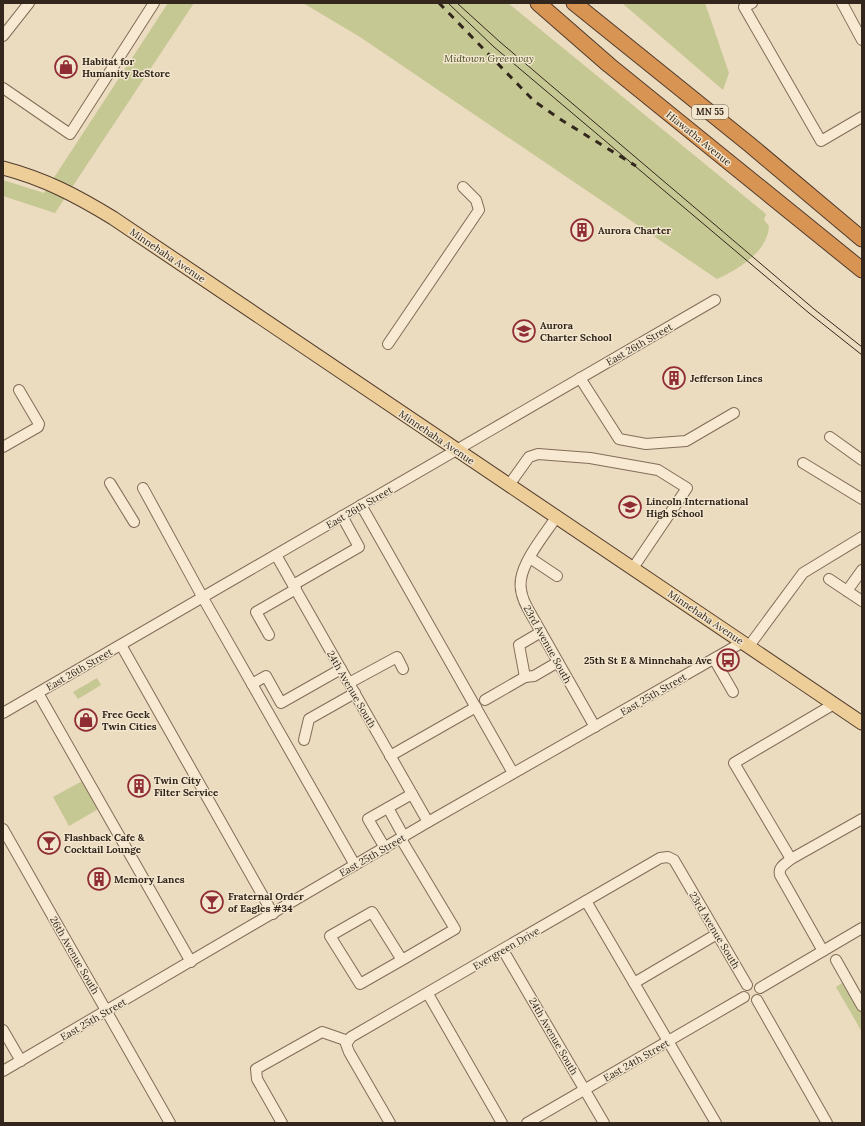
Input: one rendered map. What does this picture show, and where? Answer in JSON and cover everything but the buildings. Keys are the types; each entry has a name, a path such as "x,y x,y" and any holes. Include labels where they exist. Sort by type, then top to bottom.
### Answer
{"highway":[{"path":"528,3 572,33"},
{"name":"Hiawatha Avenue","path":"538,3 572,33 862,270"},
{"name":"MN 55","path":"574,3 755,149 862,239"}],"main road":[{"name":"Minnehaha Avenue","path":"3,168 56,186 106,214 265,320 456,451 557,516 862,723"}],"street":[{"path":"3,36 29,3"},
{"path":"109,73 110,58 146,3"},
{"path":"3,88 70,134 154,3"},
{"path":"842,3 862,40"},
{"path":"746,4 821,141 862,117"},
{"path":"388,344 479,210 476,200 463,187"},
{"name":"East 26th Street","path":"3,713 715,300"},
{"path":"580,378 619,439 646,444 686,441 734,413"},
{"path":"3,447 38,427 39,424 19,390"},
{"path":"830,437 862,460"},
{"path":"509,485 529,458 538,454 590,458 658,470 687,488 633,568"},
{"path":"803,463 862,499"},
{"path":"110,483 134,522"},
{"path":"143,488 203,598 355,865"},
{"path":"361,505 513,773"},
{"path":"269,635 256,612 359,548 342,516"},
{"name":"23rd Avenue South","path":"557,516 525,566 521,579 521,592 528,610 595,727"},
{"path":"746,644 803,573 862,537"},
{"name":"24th Avenue South","path":"276,555 428,822"},
{"path":"530,558 557,576"},
{"path":"846,591 862,570"},
{"path":"829,579 862,601"},
{"path":"525,678 519,645 541,632"},
{"name":"East 25th Street","path":"3,1071 513,773 714,659 746,644"},
{"path":"121,645 273,914"},
{"path":"349,682 397,657 403,669"},
{"path":"714,659 733,692"},
{"path":"485,700 525,678 534,676 558,662"},
{"path":"267,710 341,669"},
{"path":"252,684 266,676 281,703"},
{"path":"38,693 191,962"},
{"path":"304,740 309,719 355,693"},
{"path":"791,859 734,763 834,704"},
{"path":"390,756 476,707"},
{"path":"385,848 368,819 412,794"},
{"path":"388,808 403,838 455,929 402,960 360,984 330,936 372,912 402,960"},
{"path":"822,951 780,876 779,871 781,866 791,859 862,819"},
{"name":"26th Avenue South","path":"3,829 169,1123"},
{"name":"23rd Avenue South","path":"668,857 674,860 747,985"},
{"name":"Evergreen Drive","path":"347,1043 351,1037 428,994 660,858 668,857"},
{"path":"586,901 716,1123"},
{"path":"760,988 862,928"},
{"path":"634,983 717,934"},
{"name":"24th Avenue South","path":"503,950 604,1123"},
{"path":"836,960 862,1006"},
{"path":"757,1000 748,1001 744,997 744,989 747,985 753,984 760,988"},
{"path":"757,1000 760,996 760,988"},
{"path":"428,994 502,1123"},
{"name":"East 24th Street","path":"527,1123 744,997"},
{"path":"757,1000 827,1123"},
{"path":"3,1030 21,1061"},
{"path":"282,1123 256,1079 256,1069 322,1032 347,1043 390,1123"}],"green space":[{"path":"168,3 194,3 55,213 3,196 3,180 44,193"},
{"name":"Midtown Greenway","path":"303,3 508,3 766,214 764,220 769,226 764,243 751,258 734,270 717,279 360,37"},
{"path":"622,3 705,3 729,73 723,90"},
{"path":"97,678 101,685 78,699 73,692"},
{"path":"84,780 100,808 69,826 53,797"},
{"path":"845,981 862,1011 862,1032 836,987"}],"tram line":[{"path":"448,3 494,47 809,313 862,355"},
{"path":"457,3 500,42 814,309 862,347"}],"railway":[{"path":"439,3 534,101 563,121 636,166"}],"place":[{"name":"Habitat for Humanity ReStore","path":"66,67"},
{"name":"Aurora Charter","path":"582,230"},
{"name":"Aurora Charter School","path":"524,331"},
{"name":"Jefferson Lines","path":"674,378"},
{"name":"Lincoln International High School","path":"630,507"},
{"name":"25th St E & Minnehaha Ave","path":"728,660"},
{"name":"Free Geek Twin Cities","path":"86,720"},
{"name":"Twin City Filter Service","path":"139,786"},
{"name":"Flashback Cafe & Cocktail Lounge","path":"49,843"},
{"name":"Memory Lanes","path":"99,879"},
{"name":"Fraternal Order of Eagles #34","path":"212,902"}]}
